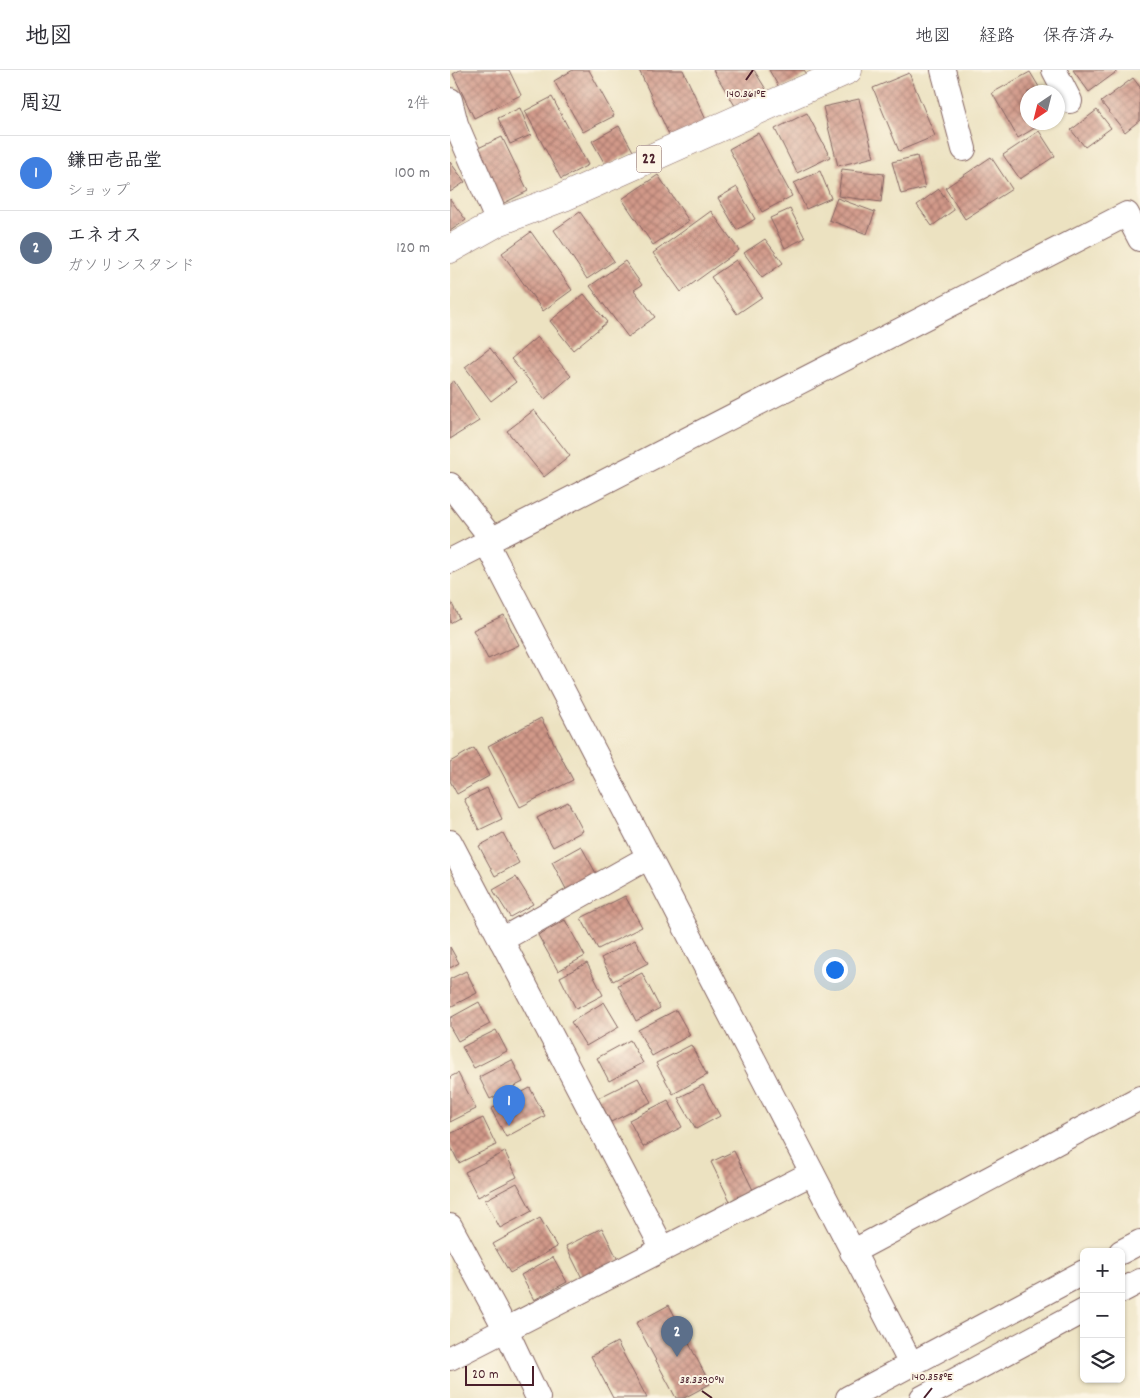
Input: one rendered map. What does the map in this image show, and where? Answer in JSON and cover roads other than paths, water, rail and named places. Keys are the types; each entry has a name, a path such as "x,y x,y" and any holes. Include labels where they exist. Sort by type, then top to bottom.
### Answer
{"main road":[{"name":"22","path":"450,249 498,222 564,197 848,70"}],"street":[{"path":"943,70 964,149"},
{"path":"1054,70 1070,101"},
{"path":"450,100 456,124 498,222"},
{"path":"450,562 1127,214 1140,239"},
{"path":"450,485 489,541 911,1364"},
{"path":"450,842 663,1249"},
{"path":"501,940 649,856"},
{"path":"852,1252 1140,1098"},
{"path":"450,1358 504,1328 812,1173"},
{"path":"450,1226 504,1328 538,1398"},
{"path":"1125,1250 1140,1242"},
{"path":"848,1398 1080,1274"},
{"path":"1125,1289 1140,1281"},
{"path":"935,1395 1080,1313"}],"place":[{"name":"鎌田壱品堂","path":"509,1126"},
{"name":"エネオス","path":"677,1357"}]}
